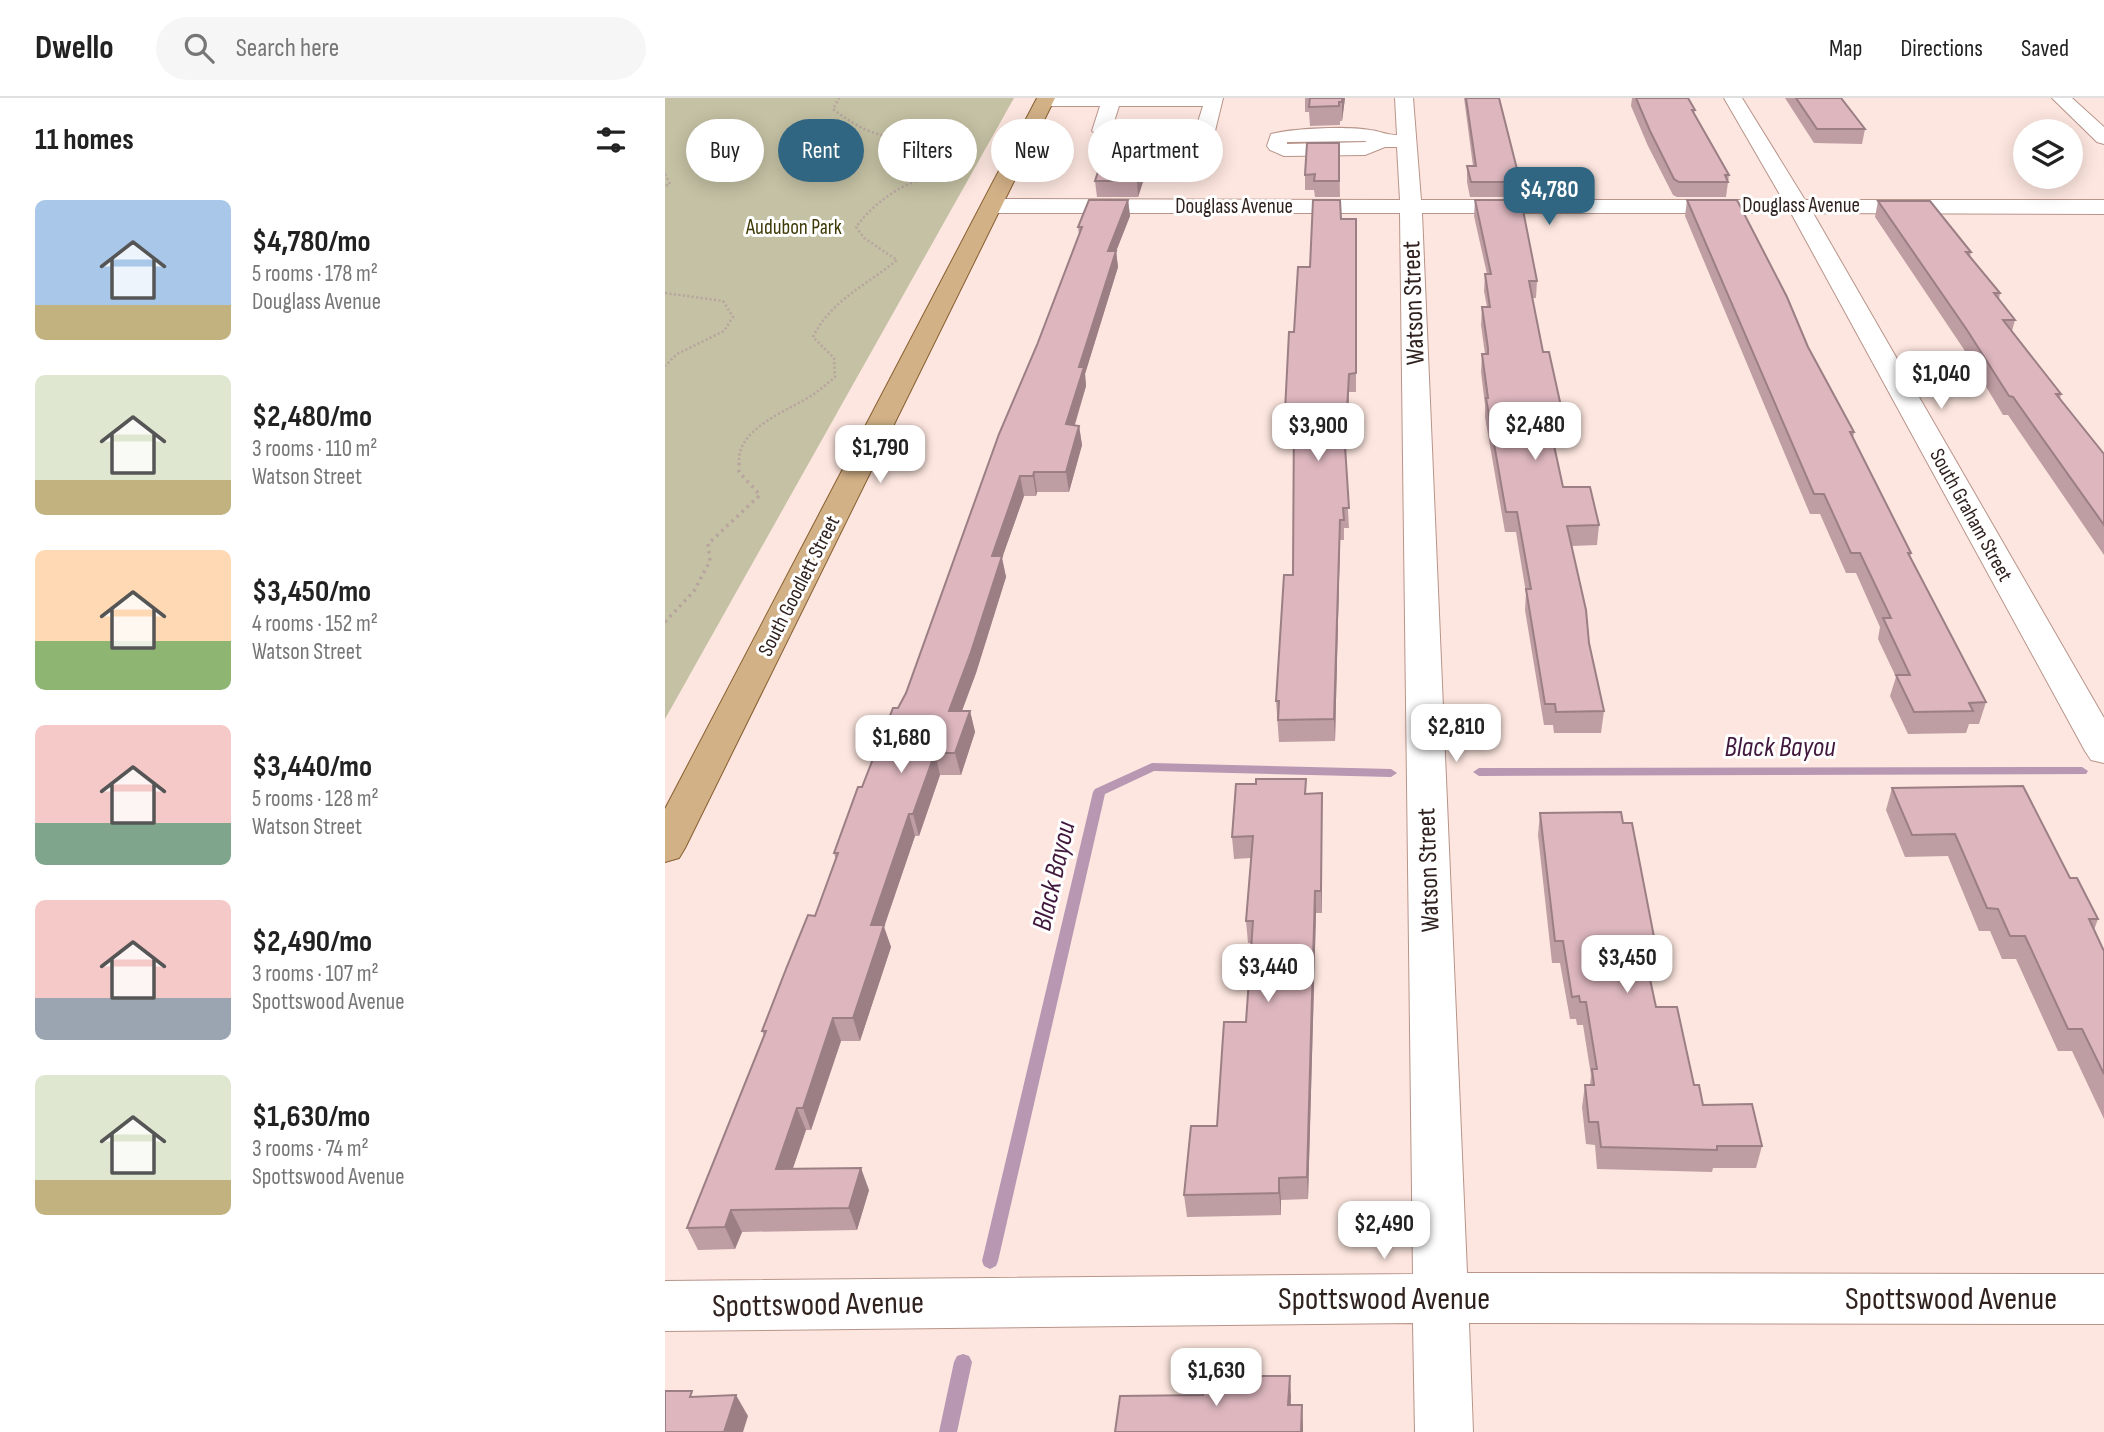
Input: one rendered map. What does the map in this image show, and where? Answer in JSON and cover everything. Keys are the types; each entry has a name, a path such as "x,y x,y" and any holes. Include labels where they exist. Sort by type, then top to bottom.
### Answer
{"main road":[{"name":"South Goodlett Street","path":"665,848 1046,99"}],"street":[{"name":"Watson Street","path":"1405,98 1394,141 1411,206 1444,1432"},
{"name":"South Graham Street","path":"1733,98 1797,205 2104,751"},
{"path":"2061,98 2104,138"},
{"path":"1046,99 1213,99 1208,119"},
{"path":"1106,119 1112,99"},
{"path":"1155,119 1161,99"},
{"name":"Douglass Avenue","path":"993,206 2104,207"},
{"name":"Spottswood Avenue","path":"665,1306 1440,1298 2104,1299"}],"path":[{"path":"665,622 694,591 711,561 708,544 725,526 744,514 760,495 740,471 739,452 763,422 814,394 835,377 834,358 813,337 817,326 828,311 849,293 897,260 864,238 856,228 862,219 892,193 913,181 945,169 966,152 972,143 972,138 965,135 919,140 880,135 860,127 833,109 839,98"},
{"path":"665,174 670,184 665,186"},
{"path":"665,293 723,301 733,317 724,331 677,354 665,366"}],"green space":[{"name":"Audubon Park","path":"665,98 1014,98 1002,119 991,119 991,139 977,164 977,119 878,119 878,182 967,182 665,719"}],"building":[{"path":"1310,98 1342,98 1342,102 1339,102 1339,106 1309,107"},
{"path":"1466,98 1499,98 1519,177 1517,182 1471,182 1467,166 1476,166"},
{"path":"1636,98 1688,98 1695,110 1692,110 1729,175 1725,175 1728,182 1679,182 1674,179"},
{"path":"1796,98 1841,98 1865,129 1817,129"},
{"path":"1307,143 1339,143 1339,181 1314,181 1315,174 1305,175"},
{"path":"1089,200 1128,200 1108,251 1116,251 1079,367 1084,367 1066,424 1079,426 1066,472 1034,472 1033,476 1020,476 992,556 1002,556 949,711 970,711 955,753 935,753 913,814 909,814 871,925 884,925 853,1018 833,1018 803,1108 797,1108 776,1169 861,1168 849,1208 731,1210 725,1227 687,1228 766,1031 762,1031 808,915 815,916 858,787 862,787 893,708 898,708 906,693 999,434 1037,345 1082,227 1078,227"},
{"path":"1313,200 1340,200 1341,219 1356,219 1356,373 1349,374 1345,446 1349,508 1343,508 1344,520 1340,520 1334,719 1278,720 1279,701 1276,701 1284,575 1293,575 1294,411 1285,411 1289,332 1294,332 1298,267 1310,267"},
{"path":"1475,200 1521,200 1537,281 1529,281 1543,352 1549,352 1562,411 1547,413 1563,487 1590,487 1599,525 1567,526 1586,610 1589,643 1604,711 1556,712 1555,704 1545,704 1526,589 1531,589 1517,512 1506,512 1486,398 1482,354 1488,354 1488,348 1482,307 1490,307 1485,274 1491,274"},
{"path":"1687,200 1737,200 1787,297 1808,347 1854,432 1850,432 1911,553 1908,553 1986,702 1969,703 1973,711 1914,712 1896,675 1910,675 1883,618 1891,618 1860,553 1851,553 1824,494 1814,494"},
{"path":"1878,201 1930,201 1971,252 1966,252 2000,293 1994,293 2015,320 2003,320 2061,394 2056,394 2104,454 2104,525 2013,397 2009,396"},
{"path":"1256,779 1306,779 1305,794 1322,793 1321,891 1315,891 1307,1177 1279,1178 1279,1193 1184,1195 1191,1126 1217,1126 1224,1022 1246,1022 1253,921 1246,921 1253,836 1232,837 1236,784 1256,784"},
{"path":"2023,786 2070,878 2077,878 2098,919 2089,919 2104,951 2104,1074 2082,1029 2068,1029 2025,936 2010,936 1998,909 1987,908 1955,834 1912,835 1892,788"},
{"path":"1621,812 1623,823 1632,823 1655,942 1642,942 1656,1007 1677,1007 1694,1085 1699,1085 1703,1105 1752,1104 1762,1146 1717,1146 1717,1150 1601,1147 1598,1122 1589,1122 1585,1085 1594,1085 1592,1069 1597,1069 1586,1002 1580,1002 1579,996 1572,997 1563,941 1555,941 1540,813"},
{"path":"1204,1376 1290,1376 1288,1405 1302,1405 1301,1432 1115,1432 1120,1396 1203,1395"},
{"path":"665,1391 692,1391 690,1397 736,1395 724,1432 665,1432"}],"waterway":[{"name":"Black Bayou","path":"990,1261 1099,792 1152,767 1391,773"},
{"name":"Black Bayou","path":"1479,772 2082,771"},
{"name":"Black Bayou","path":"948,1432 963,1362"}]}
